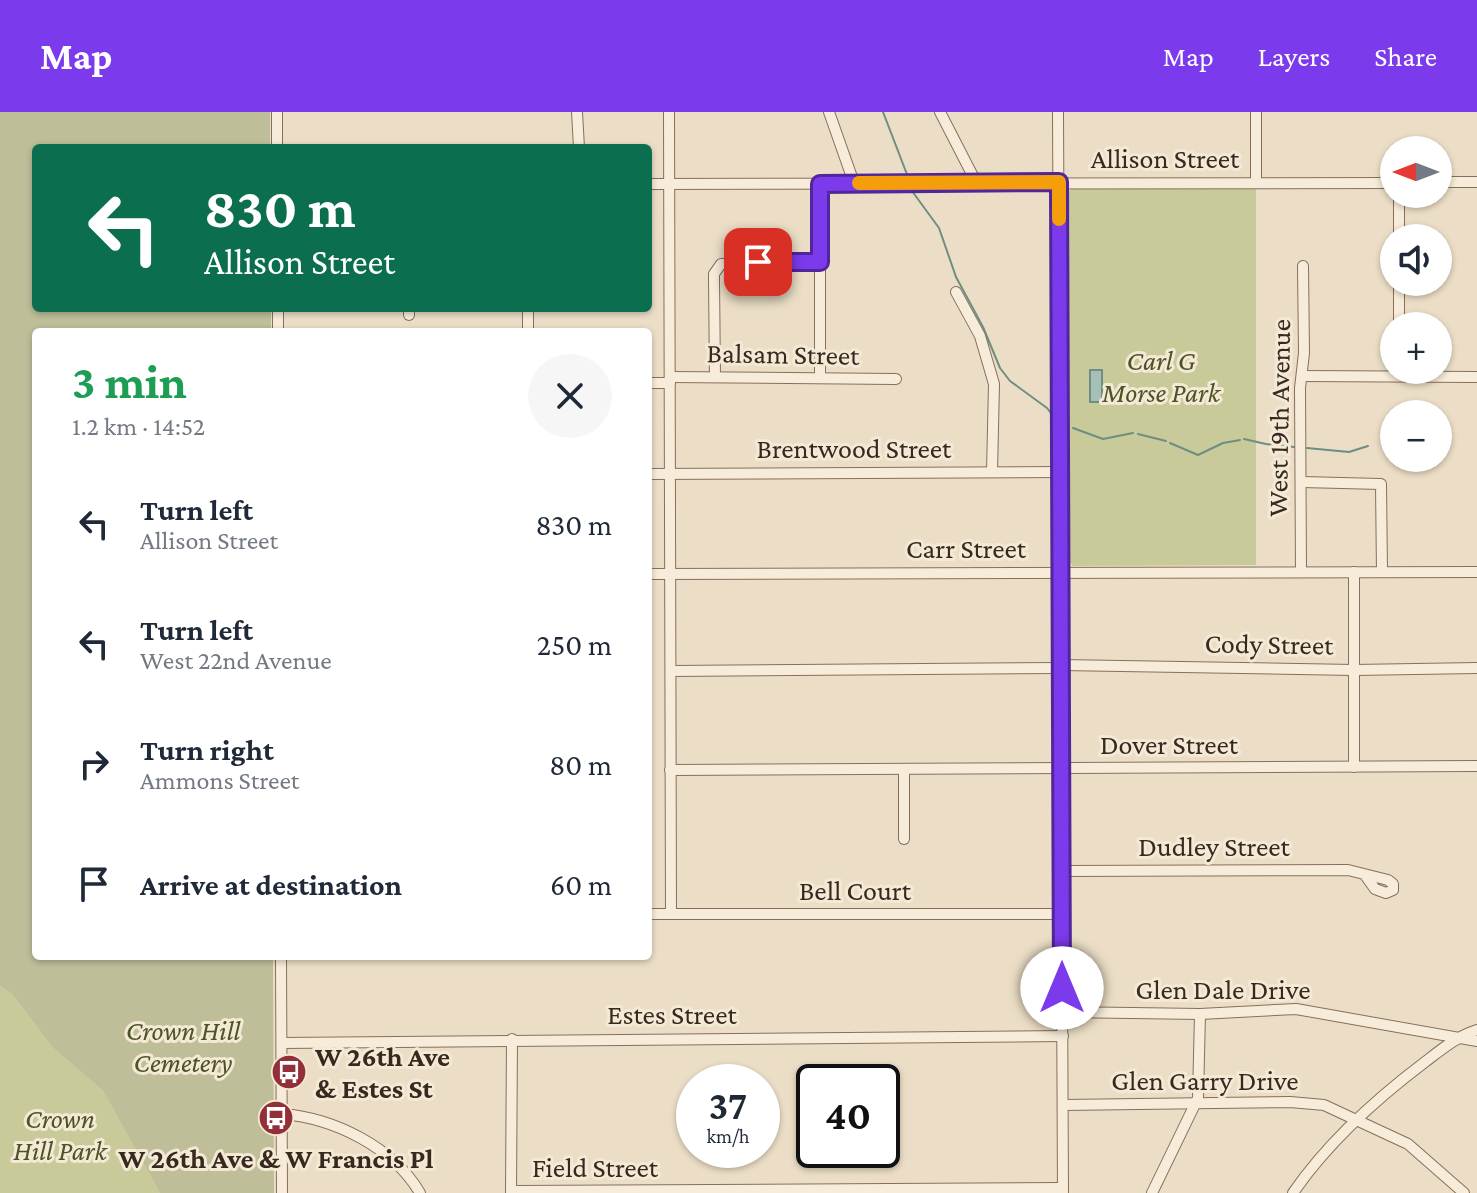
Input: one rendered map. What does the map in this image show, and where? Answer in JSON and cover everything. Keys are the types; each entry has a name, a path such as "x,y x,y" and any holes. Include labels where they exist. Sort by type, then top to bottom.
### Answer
{"street":[{"path":"277,112 277,144"},
{"path":"577,112 579,144"},
{"path":"669,112 671,914"},
{"path":"829,112 854,183"},
{"path":"940,112 976,182"},
{"path":"1058,112 1063,1190"},
{"path":"1256,112 1256,181"},
{"path":"1452,182 1477,182"},
{"name":"Allison Street","path":"652,184 1380,183"},
{"path":"820,184 820,378"},
{"path":"715,377 714,274 721,264 820,262"},
{"name":"West 19th Avenue","path":"1301,572 1303,266"},
{"path":"956,292 980,336 994,384 992,472"},
{"path":"1302,376 1380,374"},
{"path":"1452,376 1477,377"},
{"name":"Balsam Street","path":"652,382 715,377 896,379"},
{"name":"Brentwood Street","path":"652,474 1061,472"},
{"path":"1302,482 1381,484 1382,572"},
{"path":"1354,572 1354,767"},
{"name":"Carr Street","path":"652,574 1477,572"},
{"name":"Cody Street","path":"671,671 1061,667 1477,668"},
{"name":"Dover Street","path":"670,770 1477,766"},
{"path":"904,769 904,839"},
{"name":"Dudley Street","path":"1062,871 1331,870 1365,875"},
{"name":"Bell Court","path":"652,914 1062,914"},
{"path":"281,960 282,1193"},
{"name":"Glen Dale Drive","path":"1063,1012 1200,1014 1296,1009 1477,1041"},
{"path":"1152,1193 1195,1103 1199,1083 1200,1014"},
{"path":"1295,1192 1311,1168 1395,1085 1454,1039 1477,1030"},
{"name":"Estes Street","path":"282,1043 1063,1036"},
{"path":"511,1192 512,1039"},
{"name":"Glen Garry Drive","path":"1063,1105 1290,1102 1324,1105 1408,1144 1464,1193"},
{"path":"282,1114 312,1117 333,1124 394,1160 409,1175 420,1193"},
{"name":"Field Street","path":"511,1192 1063,1190"}],"green space":[{"name":"Crown Hill Cemetery","path":"0,112 270,112 270,144 32,144 32,312 271,312 271,328 32,328 32,960 273,960 274,1193 160,1193 103,1091 52,1047 13,995 0,986"},
{"name":"Carl G Morse Park","path":"1256,188 1256,565 1073,566 1067,559 1066,194 1072,189"},
{"name":"Crown Hill Park","path":"0,986 13,995 52,1047 103,1091 160,1193 0,1193"}],"water":[{"path":"1090,370 1102,370 1102,402 1090,402"}],"waterway":[{"path":"883,112 908,177"},
{"path":"912,191 939,228 956,277 983,327 1000,368 1010,381 1047,408 1054,417"},
{"path":"1065,424 1069,426"},
{"path":"1073,428 1103,439 1133,433"},
{"path":"1138,434 1166,441"},
{"path":"1244,439 1294,447"},
{"path":"1170,443 1198,455 1223,443 1240,440"},
{"path":"1307,448 1349,452 1368,446"}],"slow traffic":[{"path":"859,183 1059,182 1059,219"}],"place":[{"name":"W 26th Ave & Estes St","path":"289,1072"},
{"name":"W 26th Ave & W Francis Pl","path":"276,1118"}],"route":[{"path":"758,262 820,262 820,184 1059,182 1062,988"}]}
